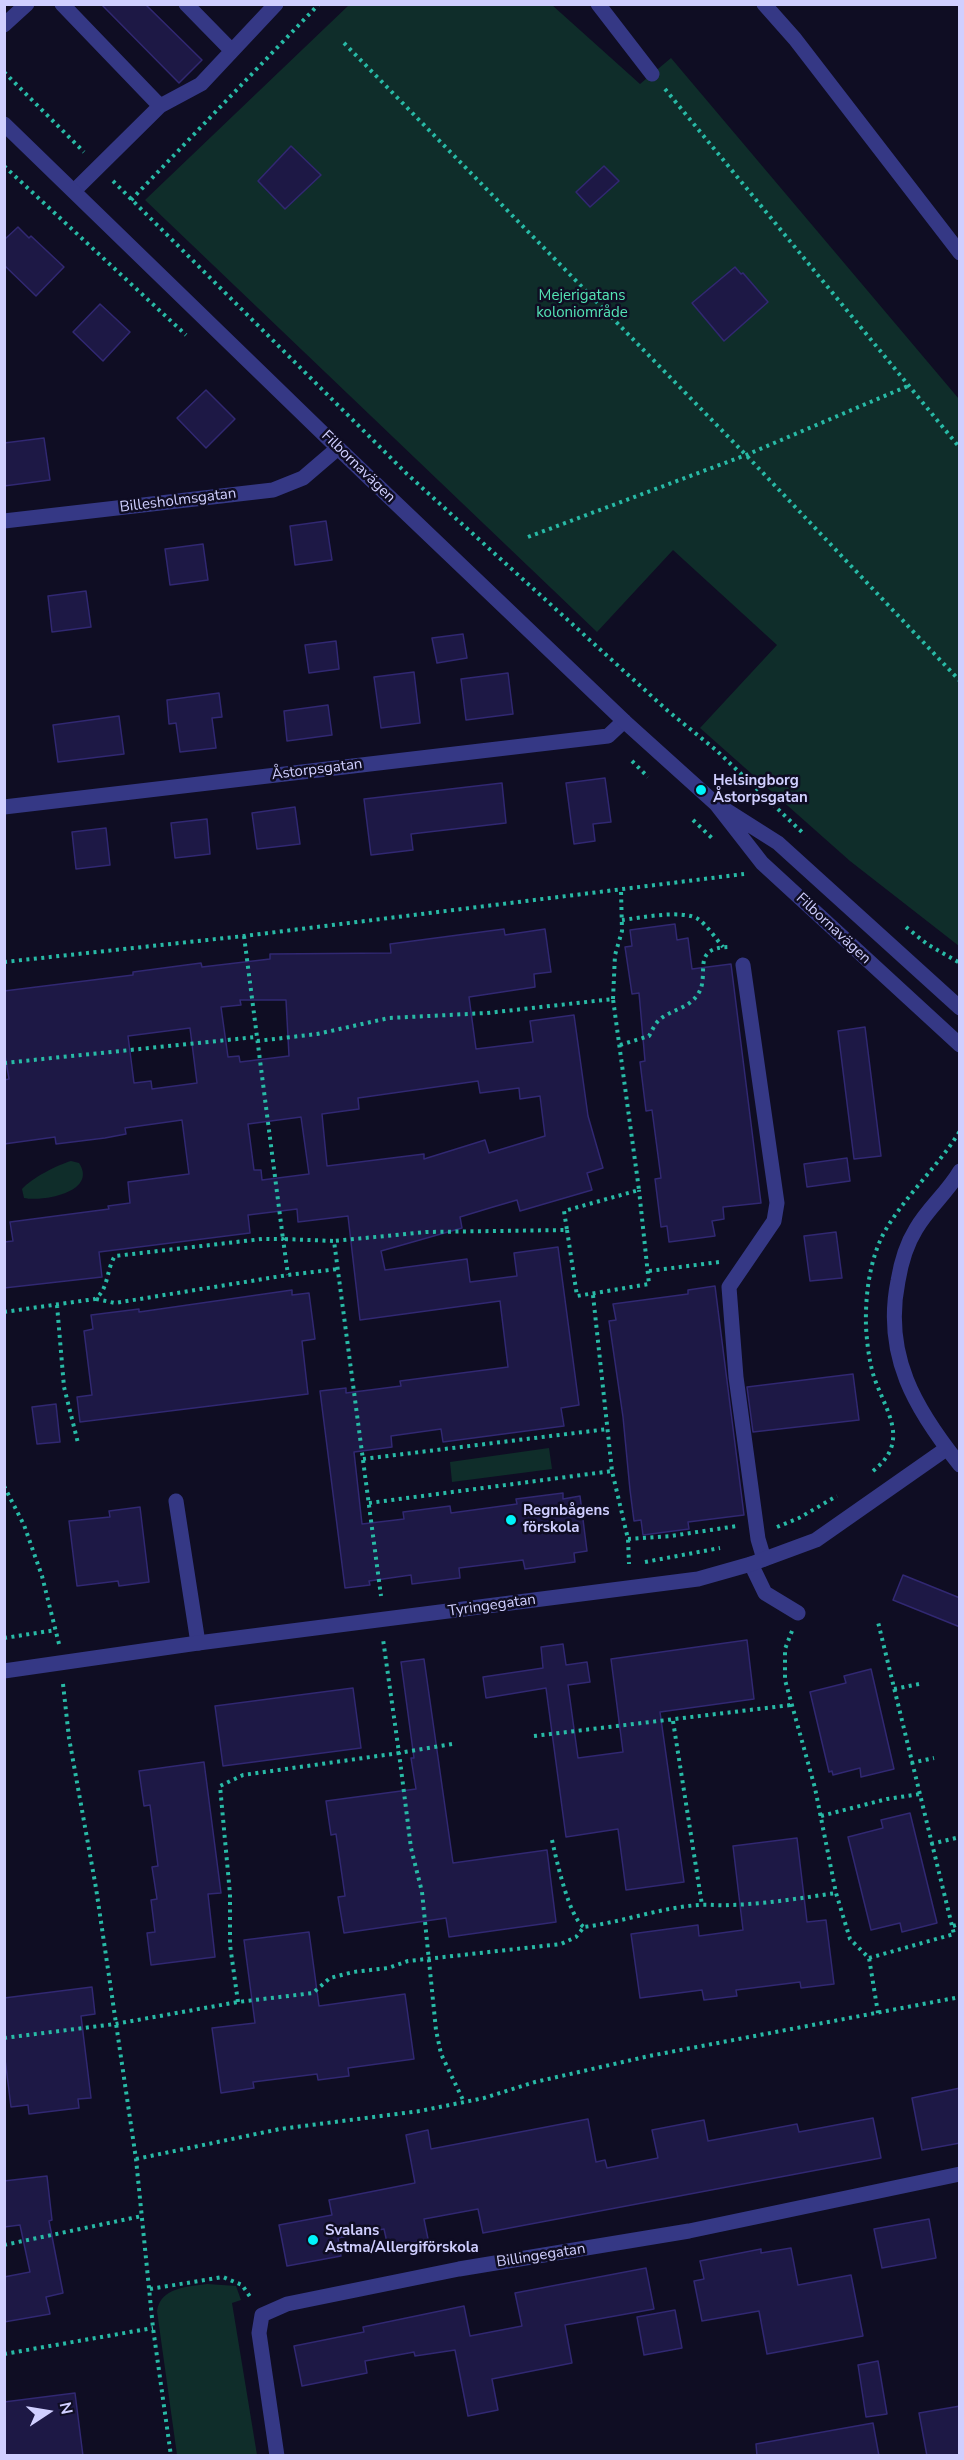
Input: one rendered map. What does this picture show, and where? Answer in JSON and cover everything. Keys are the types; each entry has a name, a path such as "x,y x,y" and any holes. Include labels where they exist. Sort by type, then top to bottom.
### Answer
{"street":[{"path":"4,25 27,4"},
{"path":"62,4 160,106"},
{"path":"186,4 232,51"},
{"path":"74,191 160,106 201,84 276,4"},
{"path":"598,4 652,74"},
{"path":"764,4 795,39 960,253"},
{"name":"Filbornavägen","path":"4,124 624,721 716,804 778,843 960,1008"},
{"name":"Billesholmsgatan","path":"4,521 273,490 303,478 338,448"},
{"name":"Åstorpsgatan","path":"4,807 608,736 624,721"},
{"name":"Filbornavägen","path":"716,804 762,863 960,1045"},
{"path":"743,965 777,1203 774,1221 729,1287 730,1308 736,1377 757,1531 758,1562 765,1593 798,1613"},
{"path":"958,1176 915,1229 902,1262 894,1299 894,1317 895,1337 905,1378 912,1395 946,1449 960,1465"},
{"name":"Tyringegatan","path":"4,1671 198,1643 698,1579 758,1562 816,1540 946,1449"},
{"path":"176,1501 198,1643"},
{"name":"Billingegatan","path":"262,2315 287,2304 436,2274 689,2231 960,2174"},
{"path":"262,2315 259,2333 277,2456"}],"path":[{"path":"131,200 319,4"},
{"path":"344,43 746,455 960,681"},
{"path":"4,72 407,474 668,711 716,750 808,838"},
{"path":"652,74 960,448"},
{"path":"528,537 746,455 908,386"},
{"path":"778,843 800,830"},
{"path":"4,962 244,936 621,890 750,873 762,863"},
{"path":"621,890 622,920 615,955 613,999 639,1190 649,1284 577,1296 564,1211 639,1190"},
{"path":"622,920 673,915 693,917 700,920 723,947"},
{"path":"900,922 927,944 960,963"},
{"path":"244,936 288,1275"},
{"path":"620,1045 649,1036 655,1024 663,1016 693,1001 703,984 703,962 711,951 718,949"},
{"path":"4,1063 317,1034 389,1018 452,1016 613,999"},
{"path":"865,1477 883,1461 893,1443 894,1434 891,1419 873,1375 867,1337 866,1301 874,1261 888,1226 960,1131"},
{"path":"95,1299 103,1293 111,1263 115,1257 262,1239 334,1241 426,1232 567,1230"},
{"path":"334,1241 381,1596"},
{"path":"649,1271 750,1258"},
{"path":"4,1312 95,1299 115,1303 339,1269"},
{"path":"593,1295 612,1471 628,1539 629,1564"},
{"path":"57,1305 64,1387 78,1443"},
{"path":"363,1459 608,1429"},
{"path":"369,1503 612,1471"},
{"path":"4,1486 24,1525 42,1576 56,1630 69,1738 96,1888 136,2159 153,2328 171,2456"},
{"path":"620,1565 682,1556 757,1531 825,1504 845,1490"},
{"path":"628,1539 757,1531"},
{"path":"370,1598 392,1595"},
{"path":"798,1613 785,1648 785,1680 821,1816 836,1893 850,1940 869,1958 878,2013"},
{"path":"381,1621 411,1848 422,1892 433,2002 441,2054 464,2102"},
{"path":"869,1958 954,1934 878,1622"},
{"path":"4,1638 56,1630"},
{"path":"894,1689 919,1684"},
{"path":"534,1736 791,1705"},
{"path":"673,1720 702,1905"},
{"path":"238,2002 230,1945 230,1894 220,1808 220,1786 243,1775 452,1744"},
{"path":"912,1763 934,1758"},
{"path":"821,1816 887,1799 920,1794"},
{"path":"932,1844 960,1837"},
{"path":"552,1840 573,1908 579,1924 584,1927"},
{"path":"4,2038 115,2024 238,2002 313,1993 330,1978 353,1972 388,1968 408,1961 430,1958 561,1944 576,1937 584,1927 702,1905 742,1904 836,1893"},
{"path":"953,1926 960,1924"},
{"path":"136,2159 280,2129 420,2111 649,2056 960,1997"},
{"path":"4,2245 142,2216"},
{"path":"150,2289 223,2277 242,2285 262,2315"},
{"path":"4,2354 153,2328"}],"green space":[{"name":"Mejerigatans koloniområde","path":"349,5 552,5 640,84 671,58 959,399 959,946 850,861 700,728 777,645 673,550 597,632 145,200"},
{"path":"71,1161 79,1163 83,1173 81,1181 75,1188 55,1196 24,1198 22,1189 26,1185 45,1172"},
{"path":"549,1448 552,1469 452,1482 450,1462"},
{"path":"207,2284 236,2286 241,2300 232,2303 257,2455 177,2455 157,2311 159,2303 169,2293"}],"building":[{"path":"101,4 145,4 202,60 179,83"},
{"path":"291,146 321,175 285,209 258,181"},
{"path":"604,166 619,181 590,207 576,192"},
{"path":"18,227 64,267 36,296 4,265 4,240"},
{"path":"735,267 768,302 724,341 692,303"},
{"path":"100,304 130,332 103,361 73,332"},
{"path":"206,390 235,419 206,448 177,418"},
{"path":"44,438 50,480 4,486 4,443"},
{"path":"326,521 332,560 295,565 290,526"},
{"path":"203,544 208,580 170,585 165,549"},
{"path":"86,591 91,627 52,632 48,596"},
{"path":"463,634 467,658 437,663 432,638"},
{"path":"336,641 339,669 309,673 305,645"},
{"path":"414,672 420,723 381,728 374,677"},
{"path":"508,673 513,714 466,720 461,679"},
{"path":"219,693 222,717 212,718 216,748 180,752 176,723 169,724 167,700"},
{"path":"328,705 332,735 287,741 284,711"},
{"path":"119,716 124,754 58,762 53,725"},
{"path":"605,778 611,822 593,824 595,841 574,844 566,783"},
{"path":"502,783 506,823 411,834 413,850 371,855 364,799"},
{"path":"295,807 300,844 257,849 252,813"},
{"path":"207,819 210,854 175,858 171,823"},
{"path":"106,828 110,865 76,869 72,832"},
{"path":"675,924 677,940 688,938 692,969 731,964 761,1203 723,1207 724,1219 712,1221 715,1236 669,1242 667,1226 661,1227 655,1179 661,1178 652,1110 646,1111 640,1062 645,1061 639,993 632,994 625,947 632,946 630,930"},
{"path":"504,929 505,935 545,929 551,972 534,974 535,987 469,997 476,1049 533,1042 530,1021 574,1015 588,1116 603,1168 587,1173 592,1190 520,1211 517,1200 460,1217 462,1228 381,1251 385,1270 467,1259 470,1282 517,1276 514,1253 558,1247 579,1405 561,1408 564,1426 443,1442 441,1429 391,1436 392,1447 354,1452 362,1524 404,1519 403,1512 450,1506 451,1513 517,1504 516,1499 563,1493 563,1499 580,1496 587,1551 574,1553 575,1562 525,1569 523,1560 459,1568 460,1578 412,1584 411,1575 369,1581 370,1585 345,1588 320,1391 346,1388 346,1393 401,1386 400,1381 508,1367 500,1301 360,1320 348,1216 298,1222 297,1209 248,1215 250,1233 99,1252 102,1277 4,1288 4,1242 13,1241 10,1222 109,1209 108,1206 130,1203 128,1182 189,1174 182,1120 125,1128 126,1134 105,1138 56,1144 55,1137 4,1144 4,1080 9,1079 4,1050 4,991 133,975 133,972 201,963 202,967 270,959 270,954 391,953 390,944","holes":["240,1000 286,1000 289,1056 240,1062 239,1056 228,1057 221,1007 241,1005","190,1028 197,1083 152,1089 151,1081 134,1083 128,1036","478,1081 480,1093 519,1088 520,1099 540,1096 545,1136 489,1153 485,1140 424,1159 424,1154 327,1166 322,1114 359,1109 358,1098","301,1117 309,1174 262,1180 261,1170 254,1170 248,1124"]},
{"path":"865,1027 881,1156 854,1159 838,1031"},
{"path":"847,1158 850,1181 807,1187 804,1164"},
{"path":"836,1232 842,1278 810,1281 804,1236"},
{"path":"715,1286 744,1515 688,1522 689,1529 643,1535 641,1520 634,1521 623,1417 609,1321 616,1320 613,1304 688,1294 688,1290"},
{"path":"292,1290 292,1295 309,1293 315,1339 302,1341 308,1394 80,1422 77,1397 92,1395 84,1331 93,1329 91,1315 139,1309 139,1312"},
{"path":"853,1374 859,1420 753,1432 747,1387"},
{"path":"56,1404 60,1442 37,1444 32,1407"},
{"path":"140,1507 149,1582 119,1586 118,1581 77,1586 69,1521 110,1517 109,1511"},
{"path":"903,1575 960,1598 960,1627 893,1600"},
{"path":"747,1640 754,1699 660,1712 684,1882 626,1890 618,1829 566,1837 546,1688 486,1698 483,1677 543,1668 541,1647 563,1644 566,1665 587,1662 590,1682 568,1685 578,1758 623,1752 611,1659"},
{"path":"424,1659 453,1863 547,1850 556,1922 449,1937 446,1918 344,1933 338,1897 345,1896 336,1834 331,1835 326,1801 416,1789 401,1662"},
{"path":"871,1669 894,1769 861,1777 860,1768 833,1775 832,1771 829,1772 810,1692 846,1683 844,1676"},
{"path":"353,1688 361,1748 223,1766 215,1706"},
{"path":"204,1762 221,1893 208,1894 215,1957 151,1965 147,1933 155,1932 151,1900 157,1899 152,1867 158,1866 150,1805 144,1806 139,1771"},
{"path":"910,1813 937,1923 902,1932 900,1923 871,1930 848,1837 883,1828 881,1820"},
{"path":"797,1838 807,1922 826,1920 834,1984 801,1988 800,1982 736,1990 737,1996 704,2000 702,1990 640,1998 631,1934 698,1925 699,1936 743,1930 733,1846"},
{"path":"309,1932 319,2006 405,1994 414,2059 348,2068 349,2076 318,2080 317,2074 253,2082 254,2088 221,2093 212,2028 255,2023 244,1940"},
{"path":"92,1987 95,2014 81,2016 91,2098 78,2099 79,2108 29,2114 28,2105 11,2107 4,2051 4,1998"},
{"path":"960,2088 960,2143 922,2150 912,2098"},
{"path":"873,2118 881,2158 483,2233 478,2209 424,2219 428,2239 388,2247 384,2229 338,2238 341,2256 287,2266 279,2225 332,2215 329,2200 415,2183 406,2135 428,2130 431,2149 588,2119 596,2162 605,2160 607,2168 658,2158 652,2130 704,2120 708,2141 797,2124 799,2132"},
{"path":"47,2176 52,2220 49,2221 63,2293 46,2297 50,2314 4,2322 4,2277 30,2272 20,2225 4,2227 4,2181"},
{"path":"929,2219 936,2258 882,2268 874,2229"},
{"path":"791,2248 798,2285 851,2275 863,2336 767,2354 759,2311 702,2321 694,2281 704,2279 700,2261 761,2249 761,2253"},
{"path":"646,2268 654,2309 565,2325 572,2363 492,2379 498,2410 468,2416 455,2350 415,2356 414,2352 365,2361 367,2373 302,2386 294,2346 364,2332 363,2327 464,2306 470,2336 522,2326 515,2293"},
{"path":"675,2310 682,2348 644,2355 637,2317"},
{"path":"878,2361 887,2414 866,2417 858,2365"},
{"path":"75,2393 83,2456 4,2456 4,2402"},
{"path":"960,2406 960,2456 927,2456 919,2413"},
{"path":"873,2423 879,2456 757,2456 756,2444"}],"place":[{"name":"Helsingborg Åstorpsgatan","path":"701,790"},
{"name":"Regnbågens förskola","path":"511,1520"},
{"name":"Svalans Astma/Allergiförskola","path":"313,2240"}]}
